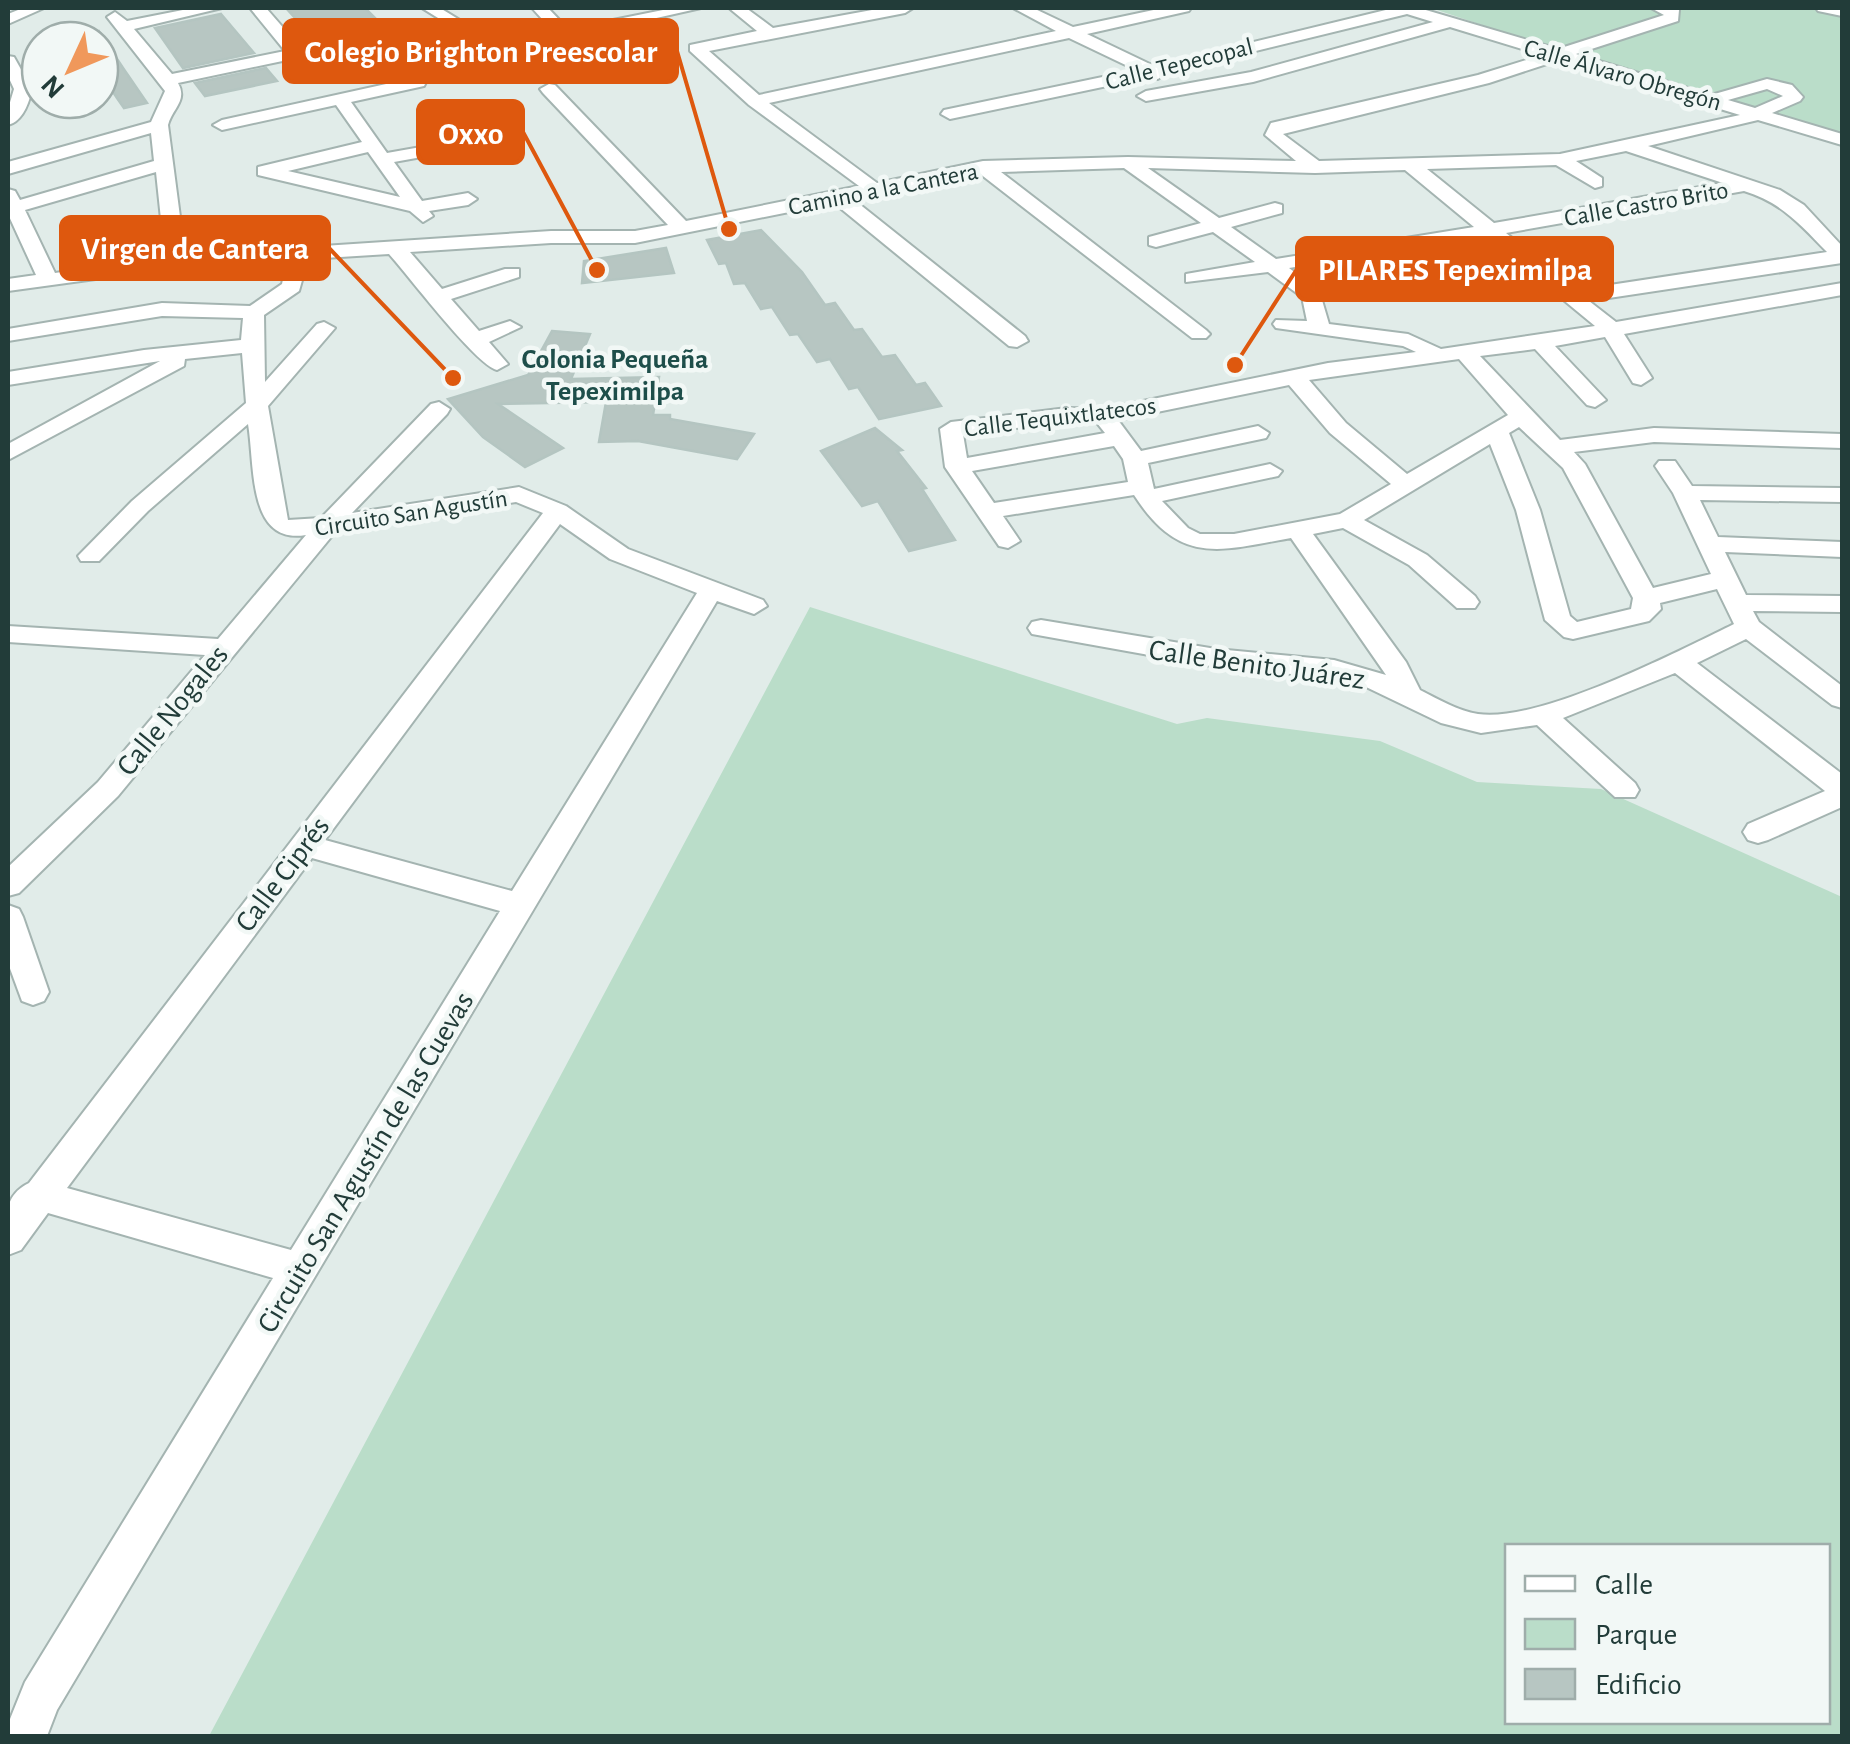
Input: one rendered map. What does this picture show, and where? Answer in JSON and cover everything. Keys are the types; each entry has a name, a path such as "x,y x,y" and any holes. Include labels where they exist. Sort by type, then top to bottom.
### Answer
{"street":[{"path":"8,19 36,8"},
{"path":"8,168 161,118 172,103 174,92 119,22 214,8"},
{"path":"258,8 314,76"},
{"path":"430,8 489,47 506,48 635,13 692,8"},
{"path":"540,8 565,35"},
{"path":"737,8 770,34"},
{"path":"874,189 755,101 696,48 905,8"},
{"path":"1022,8 1080,30"},
{"path":"1044,8 1188,87"},
{"path":"755,101 1184,8"},
{"name":"Calle Álvaro Obregón","path":"1406,8 1842,140"},
{"name":"Calle Tepecopal","path":"950,114 1159,69 1406,8"},
{"path":"1315,167 1274,135 1277,127 1483,79 1558,57 1672,18 1673,13 1659,8"},
{"path":"1824,8 1842,11"},
{"path":"1146,96 1254,77 1451,22"},
{"path":"168,80 392,33"},
{"path":"8,60 23,89 8,120"},
{"path":"1159,69 1209,85"},
{"path":"222,124 418,82"},
{"path":"1713,100 1756,84 1780,86 1793,92 1790,100 1758,114"},
{"path":"549,89 682,228"},
{"path":"341,100 444,244"},
{"name":"Camino a la Cantera","path":"8,285 176,262 298,252 551,237 606,239 682,228 983,167 1128,162 1315,167 1560,159 1631,146 1758,114"},
{"path":"161,118 176,262"},
{"path":"466,144 378,152 265,171 417,208 468,199"},
{"path":"1631,146 1773,194 1797,209 1842,256"},
{"path":"1560,159 1596,182"},
{"path":"1128,162 1312,294 1320,330"},
{"path":"47,277 10,202 164,164"},
{"path":"1411,165 1610,328 1641,378"},
{"path":"983,167 1199,334"},
{"name":"Calle Castro Brito","path":"1193,278 1744,185"},
{"path":"839,197 1017,341"},
{"path":"1156,242 1275,209"},
{"path":"395,248 496,364"},
{"path":"8,334 163,312 222,307 254,313 292,287 298,252"},
{"path":"1573,297 1842,256"},
{"path":"435,298 512,273"},
{"name":"Calle Tequixtlatecos","path":"957,467 952,429 1066,415 1104,416 1294,378 1540,342 1842,289"},
{"name":"Circuito San Agustín","path":"254,313 250,346 256,406 272,515 278,525 294,530 326,526 507,495 536,500 557,511 619,554 754,606"},
{"path":"1283,324 1408,340 1440,355"},
{"path":"474,340 510,327"},
{"path":"90,556 140,506 256,406 324,328"},
{"path":"1540,342 1595,400"},
{"path":"8,378 144,356 250,346"},
{"path":"1463,351 1520,416 1573,464 1646,598 1648,609 1640,616 1574,631 1558,620 1528,510 1496,430"},
{"path":"8,454 151,372 197,352"},
{"path":"1294,378 1338,428 1404,483"},
{"name":"Calle Nogales","path":"8,885 108,789 326,526 438,408"},
{"path":"1104,416 1136,460 1144,492 1179,533 1196,542 1234,541 1347,520 1520,416"},
{"path":"1136,460 1258,433"},
{"path":"1008,541 957,467 1118,438"},
{"path":"1552,448 1661,451 1842,441"},
{"path":"1661,451 1736,603 1842,699"},
{"path":"988,512 1270,471"},
{"path":"1685,493 1842,494"},
{"name":"Calle Ciprés","path":"8,1238 24,1203 304,845 557,511"},
{"path":"1347,520 1418,560 1466,602"},
{"path":"1298,529 1397,668 1408,696"},
{"path":"1708,544 1842,549"},
{"name":"Circuito San Agustín de las Cuevas","path":"25,1736 40,1697 711,590"},
{"path":"1646,598 1842,604"},
{"name":"Calle Benito Juárez","path":"1041,628 1216,658 1334,669 1373,679 1451,716 1481,724 1543,714 1678,662 1736,603"},
{"path":"8,634 223,648"},
{"path":"1678,662 1842,792 1758,832"},
{"path":"1543,714 1624,790"},
{"path":"304,845 521,905"},
{"path":"8,917 34,992"},
{"path":"24,1203 298,1269"}],"green space":[{"path":"1431,8 1842,8 1842,134 1575,56"},
{"path":"810,607 1177,724 1207,718 1380,741 1477,782 1601,789 1842,897 1842,1736 209,1736"}],"building":[{"path":"286,8 365,8 383,26 315,40"},
{"path":"221,14 254,53 183,68 155,28"},
{"path":"120,63 147,103 124,108 120,102"},
{"path":"266,68 277,81 205,96 195,83"},
{"path":"761,230 802,272 825,305 835,303 854,330 862,329 882,357 895,355 916,385 925,383 941,406 879,419 858,387 849,389 830,359 817,362 798,334 790,335 772,307 761,309 745,283 734,284 726,263 719,264 707,240"},
{"path":"666,248 674,273 582,283 584,261"},
{"path":"552,331 590,334 571,379 659,377 653,415 670,415 670,419 754,434 737,459 638,441 599,442 606,402 498,404 563,448 525,467 483,437 448,399 528,375"},
{"path":"875,428 902,450 897,451 926,488 922,489 955,540 909,551 878,501 862,506 821,451"}],"place":[{"name":"Colegio Brighton Preescolar","path":"729,229"},
{"name":"Oxxo","path":"597,270"},
{"name":"PILARES Tepeximilpa","path":"1235,365"},
{"name":"Virgen de Cantera","path":"453,378"}],"district":[{"name":"Colonia Pequeña Tepeximilpa","path":"615,374"}]}
